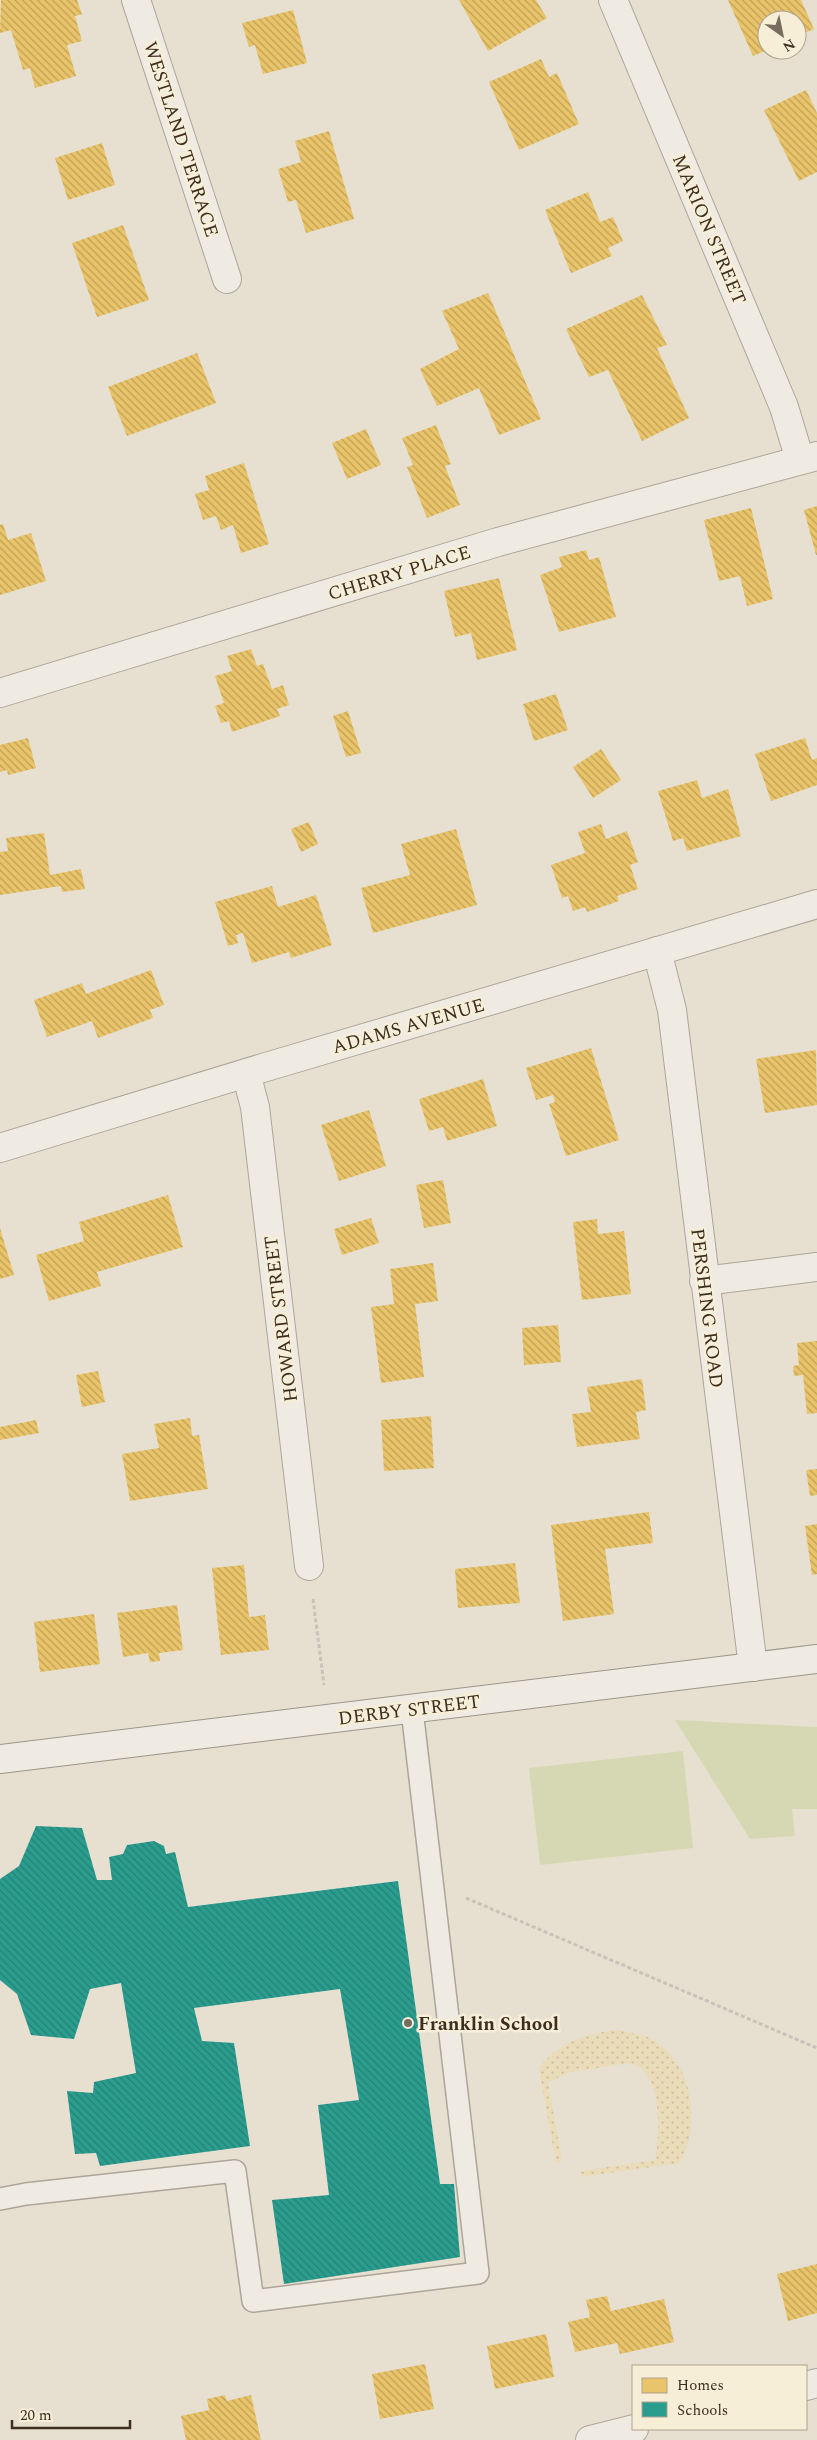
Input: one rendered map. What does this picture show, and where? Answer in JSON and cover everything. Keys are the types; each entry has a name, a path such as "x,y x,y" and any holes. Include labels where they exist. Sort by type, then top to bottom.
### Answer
{"street":[{"name":"WESTLAND TERRACE","path":"136,0 227,278"},
{"name":"MARION STREET","path":"614,0 784,407 808,458"},
{"name":"CHERRY PLACE","path":"0,692 498,542 808,458"},
{"name":"ADAMS AVENUE","path":"0,1148 817,904"},
{"name":"PERSHING ROAD","path":"657,951 672,1010 753,1667"},
{"name":"HOWARD STREET","path":"246,1073 255,1107 309,1566"},
{"path":"704,1281 817,1267"},
{"name":"DERBY STREET","path":"0,1760 817,1659"},
{"path":"590,2440 632,2430"}],"lane":[{"path":"0,2199 26,2194 235,2171 253,2301 478,2273 412,1710"}],"path":[{"path":"309,1566 324,1689"},
{"path":"433,1884 817,2048"}],"sand":[{"path":"618,2030 642,2035 655,2041 668,2052 678,2065 686,2081 692,2114 687,2148 680,2163 582,2177 581,2171 655,2160 658,2119 654,2089 649,2077 641,2068 630,2063 571,2072 548,2082 562,2161 556,2163 539,2069 555,2052 574,2040"}],"green space":[{"path":"675,1720 817,1727 817,1809 792,1809 795,1836 750,1839"},
{"path":"683,1751 693,1848 540,1865 529,1768"}],"building: Homes":[{"path":"1,0 77,0 82,14 75,16 82,41 67,45 76,76 35,88 30,68 23,70 11,30 0,33"},
{"path":"459,0 536,0 547,18 488,51"},
{"path":"728,0 801,0 805,10 757,10 757,54 753,56"},
{"path":"293,10 307,63 263,74 255,45 249,47 242,23"},
{"path":"807,13 814,29 807,32"},
{"path":"541,59 549,77 557,73 579,124 519,150 489,82"},
{"path":"806,90 817,113 817,172 799,181 764,110"},
{"path":"329,131 354,219 306,233 296,200 288,202 278,169 301,162 295,141"},
{"path":"102,143 115,185 68,200 55,158"},
{"path":"588,192 600,222 613,217 623,241 608,248 612,256 571,273 545,210"},
{"path":"123,225 149,300 97,317 72,243"},
{"path":"488,293 541,419 499,435 479,388 437,406 420,369 459,349 442,311"},
{"path":"642,295 667,345 657,348 689,418 642,441 608,370 589,377 566,329"},
{"path":"197,353 216,403 127,436 108,387"},
{"path":"436,425 451,464 445,466 460,505 427,518 407,467 413,465 402,438"},
{"path":"366,429 381,465 347,479 332,443"},
{"path":"244,463 269,544 241,553 233,525 221,530 216,516 203,520 195,494 209,490 205,476"},
{"path":"817,506 817,555 816,555 804,510"},
{"path":"751,508 773,599 747,606 740,576 719,581 704,520"},
{"path":"3,524 8,540 31,533 46,581 0,595 0,525"},
{"path":"586,550 589,560 599,557 616,617 559,632 540,575 562,567 559,557"},
{"path":"499,578 517,650 477,660 471,633 455,637 444,591"},
{"path":"251,649 257,666 263,664 272,689 283,685 289,705 277,709 280,716 232,732 229,721 221,723 215,706 224,703 215,676 232,671 227,656"},
{"path":"556,694 568,730 534,741 523,704"},
{"path":"348,711 361,753 346,757 333,716"},
{"path":"28,738 36,768 8,775 7,770 0,772 0,745"},
{"path":"805,738 812,760 817,758 817,785 771,801 755,754"},
{"path":"601,749 621,780 593,798 573,767"},
{"path":"697,780 702,798 728,789 741,836 687,851 683,838 673,841 658,791"},
{"path":"309,822 318,844 301,852 291,829"},
{"path":"601,824 606,839 627,831 638,862 630,865 638,889 617,896 619,901 587,912 585,907 573,911 568,896 562,898 551,865 585,853 578,832"},
{"path":"456,829 477,905 373,933 361,888 410,875 401,844"},
{"path":"44,833 50,875 81,869 85,889 62,892 61,886 0,895 0,852 8,851 6,838"},
{"path":"272,886 278,907 316,895 332,945 291,958 289,952 252,963 243,933 236,935 238,943 228,946 215,902"},
{"path":"151,970 164,1005 150,1010 153,1018 98,1038 92,1021 47,1037 34,1000 82,983 86,994"},
{"path":"591,1048 619,1140 566,1156 549,1104 555,1102 553,1095 536,1100 526,1068"},
{"path":"816,1050 817,1105 765,1113 756,1059"},
{"path":"483,1079 497,1126 447,1141 443,1127 429,1131 419,1099"},
{"path":"369,1110 386,1166 339,1181 321,1125"},
{"path":"443,1180 451,1223 424,1228 416,1185"},
{"path":"168,1195 183,1247 97,1272 101,1286 49,1301 36,1255 84,1241 79,1222"},
{"path":"371,1218 379,1243 342,1255 334,1229"},
{"path":"597,1219 598,1234 624,1231 631,1294 582,1300 573,1222"},
{"path":"0,1228 14,1275 0,1279"},
{"path":"433,1263 438,1301 415,1304 424,1377 381,1383 371,1307 394,1304 390,1269"},
{"path":"558,1325 561,1362 524,1365 522,1328"},
{"path":"817,1341 817,1413 807,1414 803,1375 794,1376 793,1366 799,1365 797,1343"},
{"path":"98,1371 105,1402 82,1407 76,1375"},
{"path":"642,1379 646,1410 636,1412 640,1439 577,1447 572,1414 591,1412 587,1387"},
{"path":"431,1416 434,1468 384,1471 381,1420"},
{"path":"190,1418 192,1436 199,1435 208,1489 130,1501 122,1454 159,1448 154,1424"},
{"path":"36,1420 39,1433 0,1440 0,1427"},
{"path":"817,1469 817,1495 810,1496 806,1470"},
{"path":"649,1512 653,1543 605,1549 614,1614 563,1621 551,1525"},
{"path":"817,1524 817,1574 812,1575 805,1526"},
{"path":"515,1563 520,1603 458,1608 455,1569"},
{"path":"244,1565 249,1617 265,1615 269,1650 221,1655 212,1568"},
{"path":"177,1605 183,1650 159,1653 160,1661 150,1662 148,1653 123,1657 117,1613"},
{"path":"94,1614 100,1664 40,1672 34,1622"},
{"path":"817,2264 817,2313 788,2321 777,2274"},
{"path":"607,2296 611,2311 664,2299 674,2342 620,2354 617,2343 575,2352 568,2322 590,2317 586,2300"},
{"path":"546,2334 554,2377 495,2389 487,2346"},
{"path":"425,2364 434,2409 380,2419 372,2374"},
{"path":"225,2395 227,2401 251,2395 261,2440 186,2440 181,2416 209,2410 207,2399"}],"building: Schools":[{"path":"36,1826 82,1828 97,1880 112,1880 109,1857 123,1854 127,1845 154,1841 164,1846 166,1854 175,1852 188,1907 398,1881 440,2184 454,2184 460,2257 284,2284 272,2200 329,2195 318,2105 359,2100 340,1989 194,2008 202,2041 234,2043 250,2146 100,2166 96,2153 75,2154 67,2091 93,2093 94,2082 136,2073 121,1983 90,1989 74,2039 31,2035 17,1994 0,1980 0,1879 19,1866"}],"place":[{"name":"Franklin School","path":"408,2023"}]}
